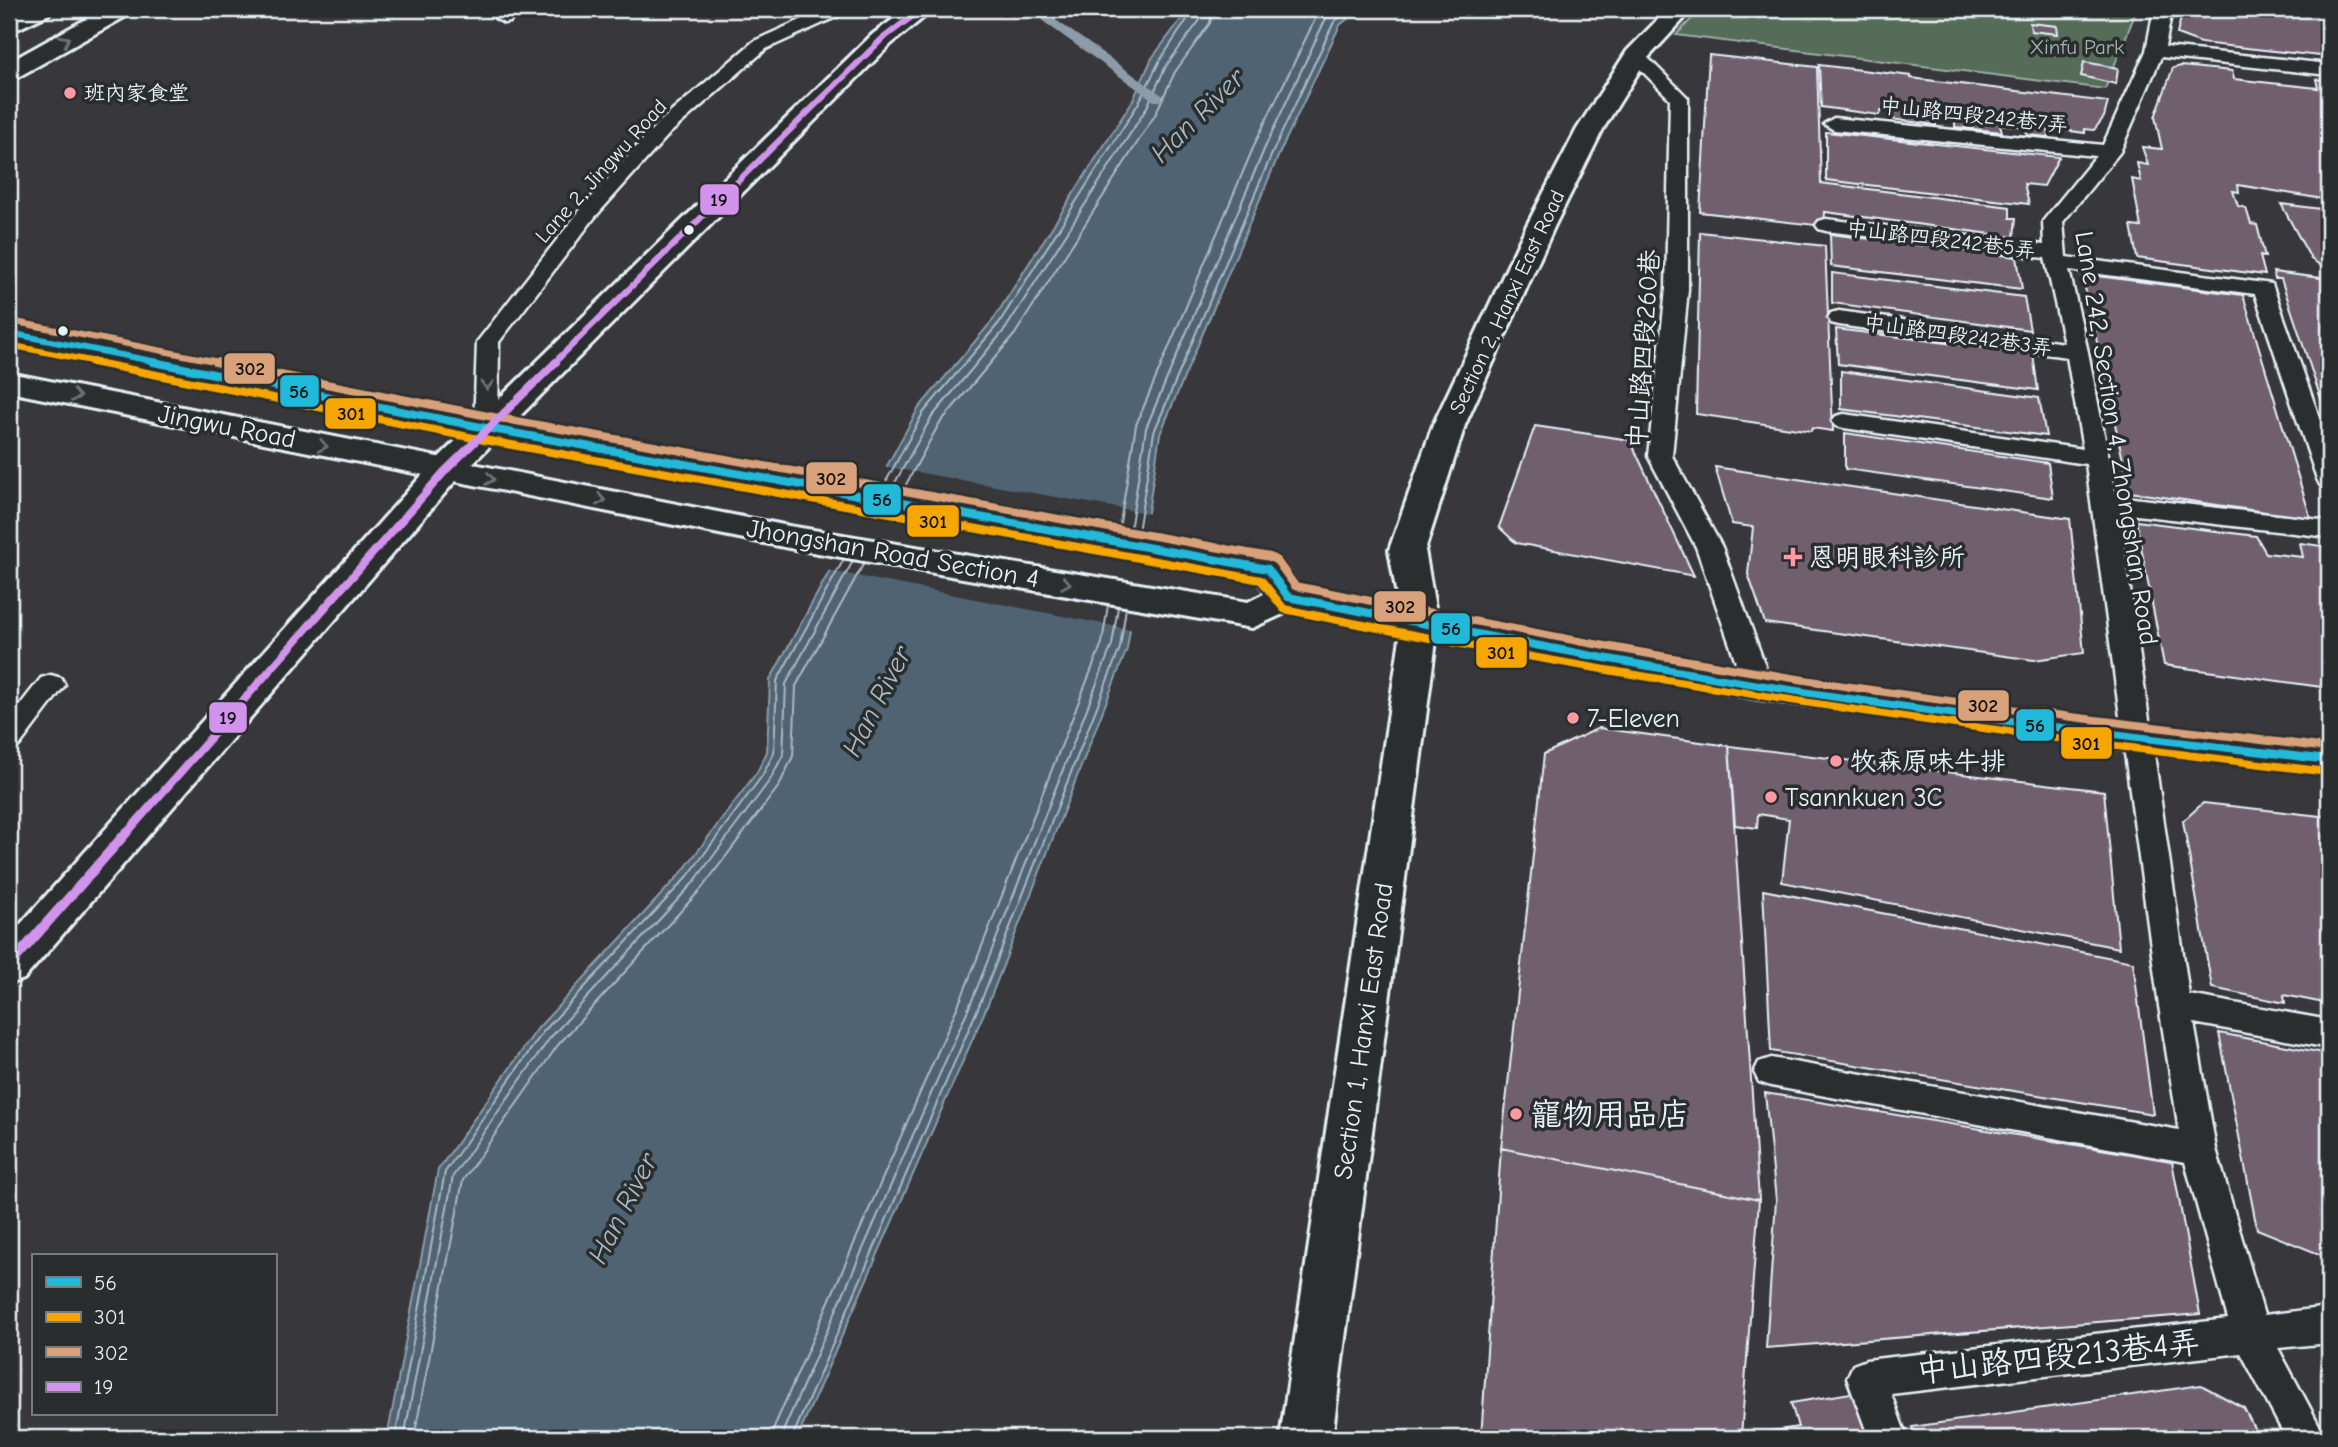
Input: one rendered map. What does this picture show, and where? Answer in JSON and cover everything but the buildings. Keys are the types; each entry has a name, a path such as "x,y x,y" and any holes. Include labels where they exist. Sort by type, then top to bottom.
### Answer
{"street":[{"path":"9,26 40,9"},
{"path":"9,72 121,9"},
{"path":"9,965 486,428 882,39 922,9"},
{"name":"Section 2, Hanxi East Road","path":"1420,625 1407,550 1449,425 1540,227 1590,129 1636,56 1681,9"},
{"name":"Jingwu Road","path":"9,333 572,443"},
{"name":"Jingwu Road","path":"9,382 534,487"},
{"name":"Jhongshan Road Section 4","path":"572,443 1278,583 1420,625 1758,685 2136,738 2329,760"},
{"name":"Jhongshan Road Section 4","path":"534,487 789,537 1252,615 1278,583"},
{"name":"Section 1, Hanxi East Road","path":"1306,1438 1420,625"}],"lane":[{"name":"Lane 2, Jingwu Road","path":"486,428 488,342 588,213 663,129 760,45 839,9"},
{"name":"Lane 242, Section 4, Zhongshan Road","path":"2163,9 2155,51 2110,152 2053,221 2056,257 2105,503 2136,738 2199,1149 2251,1335 2306,1438"},
{"path":"2155,51 2329,69"},
{"name":"中山路四段260巷","path":"1636,56 1679,98 1677,289 1660,456 1709,547 1758,685"},
{"name":"中山路四段242巷7弄","path":"1833,124 2110,152"},
{"name":"中山路四段242巷5弄","path":"1826,225 2264,289 2329,479"},
{"name":"中山路四段242巷3弄","path":"1839,318 2077,352"},
{"path":"1844,421 2095,458"},
{"path":"2105,503 2329,529"},
{"path":"9,739 51,685"},
{"path":"2175,1006 2329,1034"},
{"path":"1771,1072 2199,1149"},
{"name":"中山路四段213巷4弄","path":"1888,1438 1866,1378 2329,1325"}],"green space":[{"name":"Xinfu Park","path":"1701,9 2137,9 2105,89 1676,35"}],"water":[{"name":"Han River","path":"1189,9 1360,9 1340,25 1280,152 1160,434 1127,649 988,1004 797,1438 387,1438 438,1170 538,1028 682,872 757,772 767,752 770,680 918,409 993,320 1133,100 1152,58"}],"pier":[{"path":"882,466 1152,514 1134,630 826,570"}],"waterway":[{"path":"1044,9 1048,20 1158,98"}],"transit line":[{"name":"19","path":"9,966 445,471 882,39 922,9"},
{"name":"302","path":"11,321 488,416 1270,557 1277,561 1295,586 1583,642 1830,684 2044,714 2329,748"},
{"name":"56","path":"9,333 486,428 1268,569 1288,597 1581,654 1828,696 2042,726 2329,760"},
{"name":"301","path":"9,345 484,440 1261,580 1284,609 1543,660 1935,723 2328,772"}],"place":[{"name":"班內家食堂","path":"70,93"},
{"name":"恩明眼科診所","path":"1793,557"},
{"name":"7-Eleven","path":"1573,718"},
{"name":"牧森原味牛排","path":"1836,761"},
{"name":"Tsannkuen 3C","path":"1771,797"},
{"name":"寵物用品店","path":"1516,1114"}]}
